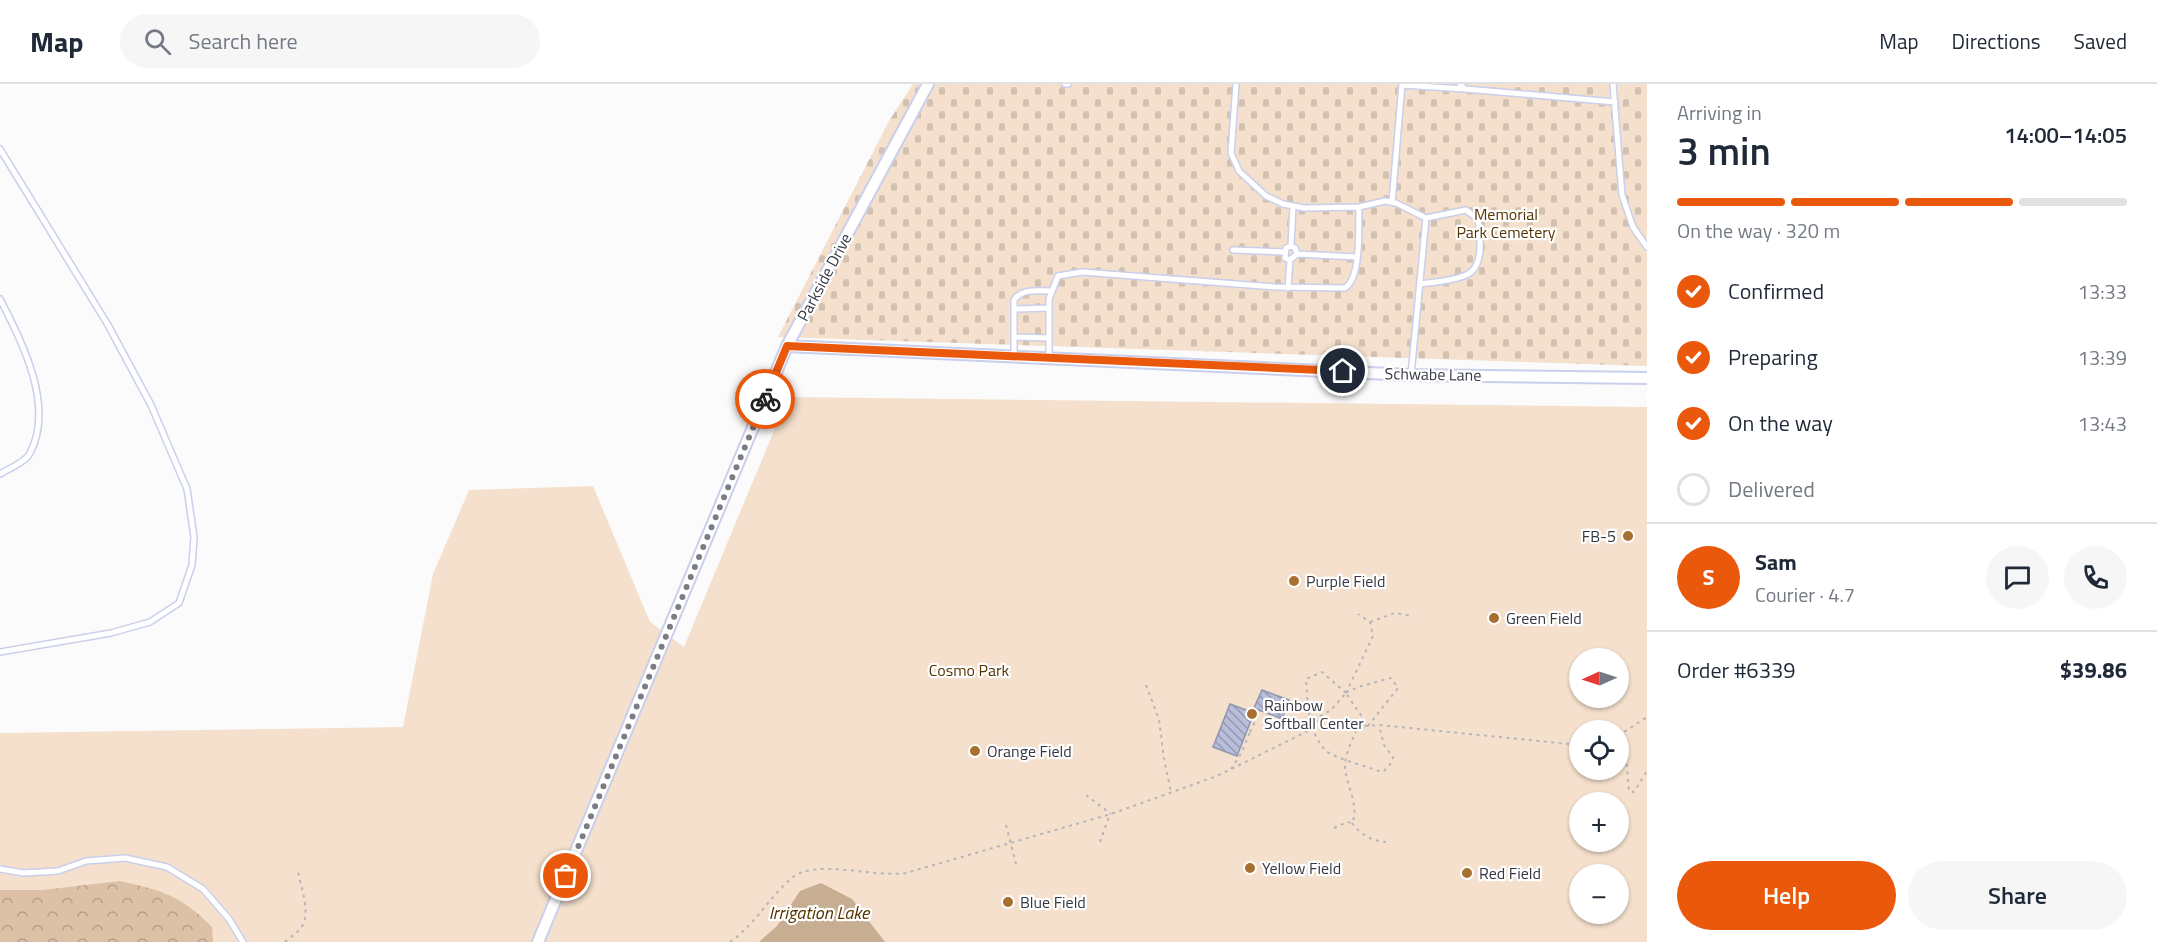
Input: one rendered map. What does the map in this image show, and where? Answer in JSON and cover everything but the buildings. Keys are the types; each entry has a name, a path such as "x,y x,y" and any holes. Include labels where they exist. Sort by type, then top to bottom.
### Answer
{"street":[{"name":"Parkside Drive","path":"538,942 787,346 928,84"},
{"name":"Schwabe Lane","path":"787,346 1411,375 1647,378"}],"lane":[{"path":"1236,84 1231,153 1239,171 1266,196 1304,208 1359,207 1385,201 1426,218 1466,210 1478,219 1477,265 1468,275 1420,285"},
{"path":"1392,202 1402,84 1462,86 1615,102"},
{"path":"1613,84 1622,195 1633,227 1647,247"},
{"path":"0,149 108,325 151,405 187,489 194,537 192,565 179,603 150,622 111,633 0,652"},
{"path":"1291,246 1293,206"},
{"path":"1050,358 1049,308 1058,276 1082,272 1288,288 1345,288 1353,280 1357,257 1359,207"},
{"path":"1411,375 1426,218"},
{"path":"1290,260 1285,258 1284,252 1291,246"},
{"path":"1291,246 1296,248 1298,254"},
{"path":"1233,250 1284,252"},
{"path":"1288,288 1290,260 1298,254 1357,257"},
{"path":"1014,356 1014,300 1018,294 1026,291 1052,291"},
{"path":"0,299 23,343 35,384 40,423 30,455 0,474"},
{"path":"1014,309 1049,308"},
{"path":"1014,337 1050,338"},
{"path":"0,869 24,873 58,871 86,861 125,858 167,867 203,889 230,919 243,942"}],"path":[{"path":"1371,622 1395,613 1412,616"},
{"path":"1358,614 1371,622"},
{"path":"1312,729 1319,717 1331,710 1346,693 1373,636 1371,622"},
{"path":"1368,726 1346,693 1322,672 1306,680 1308,712 1312,729 1327,752 1384,771 1392,762 1393,757 1384,745 1379,725"},
{"path":"1346,693 1358,687 1391,678 1398,688 1368,726"},
{"path":"1146,685 1159,719 1171,792"},
{"path":"1231,769 1242,752 1249,731 1260,711"},
{"path":"1629,730 1647,717"},
{"path":"730,942 792,878 802,871 826,869 892,875 906,873 1111,814 1217,776 1312,729 1379,725 1569,744"},
{"path":"1352,824 1356,816 1345,769 1345,759 1358,726"},
{"path":"1628,780 1629,790 1634,792 1647,771"},
{"path":"1086,795 1111,814"},
{"path":"1100,842 1111,814"},
{"path":"1334,828 1347,822 1371,839 1386,842"},
{"path":"1006,825 1016,864"},
{"path":"285,942 300,928 306,912 298,872"}],"green space":[{"name":"Memorial Park Cemetery","path":"913,84 1647,84 1647,366 778,337 889,121"},
{"name":"Cosmo Park","path":"788,397 1647,407 1647,942 0,942 0,733 403,727 433,574 469,490 593,486 650,622 684,647"},
{"path":"120,881 159,891 181,901 212,927 213,942 0,942 0,890 43,890"}],"water":[{"name":"Irrigation Lake","path":"821,883 852,899 885,942 759,942 777,926 800,891"}],"way so far":[{"path":"566,876 765,399"}],"place":[{"name":"FB-5","path":"1628,536"},
{"name":"Purple Field","path":"1294,581"},
{"name":"Green Field","path":"1494,618"},
{"name":"Rainbow Softball Center","path":"1252,714"},
{"name":"Orange Field","path":"975,751"},
{"name":"Yellow Field","path":"1250,868"},
{"name":"Red Field","path":"1467,873"},
{"name":"Blue Field","path":"1008,902"}],"route":[{"path":"765,399 787,346 1343,371"}]}
